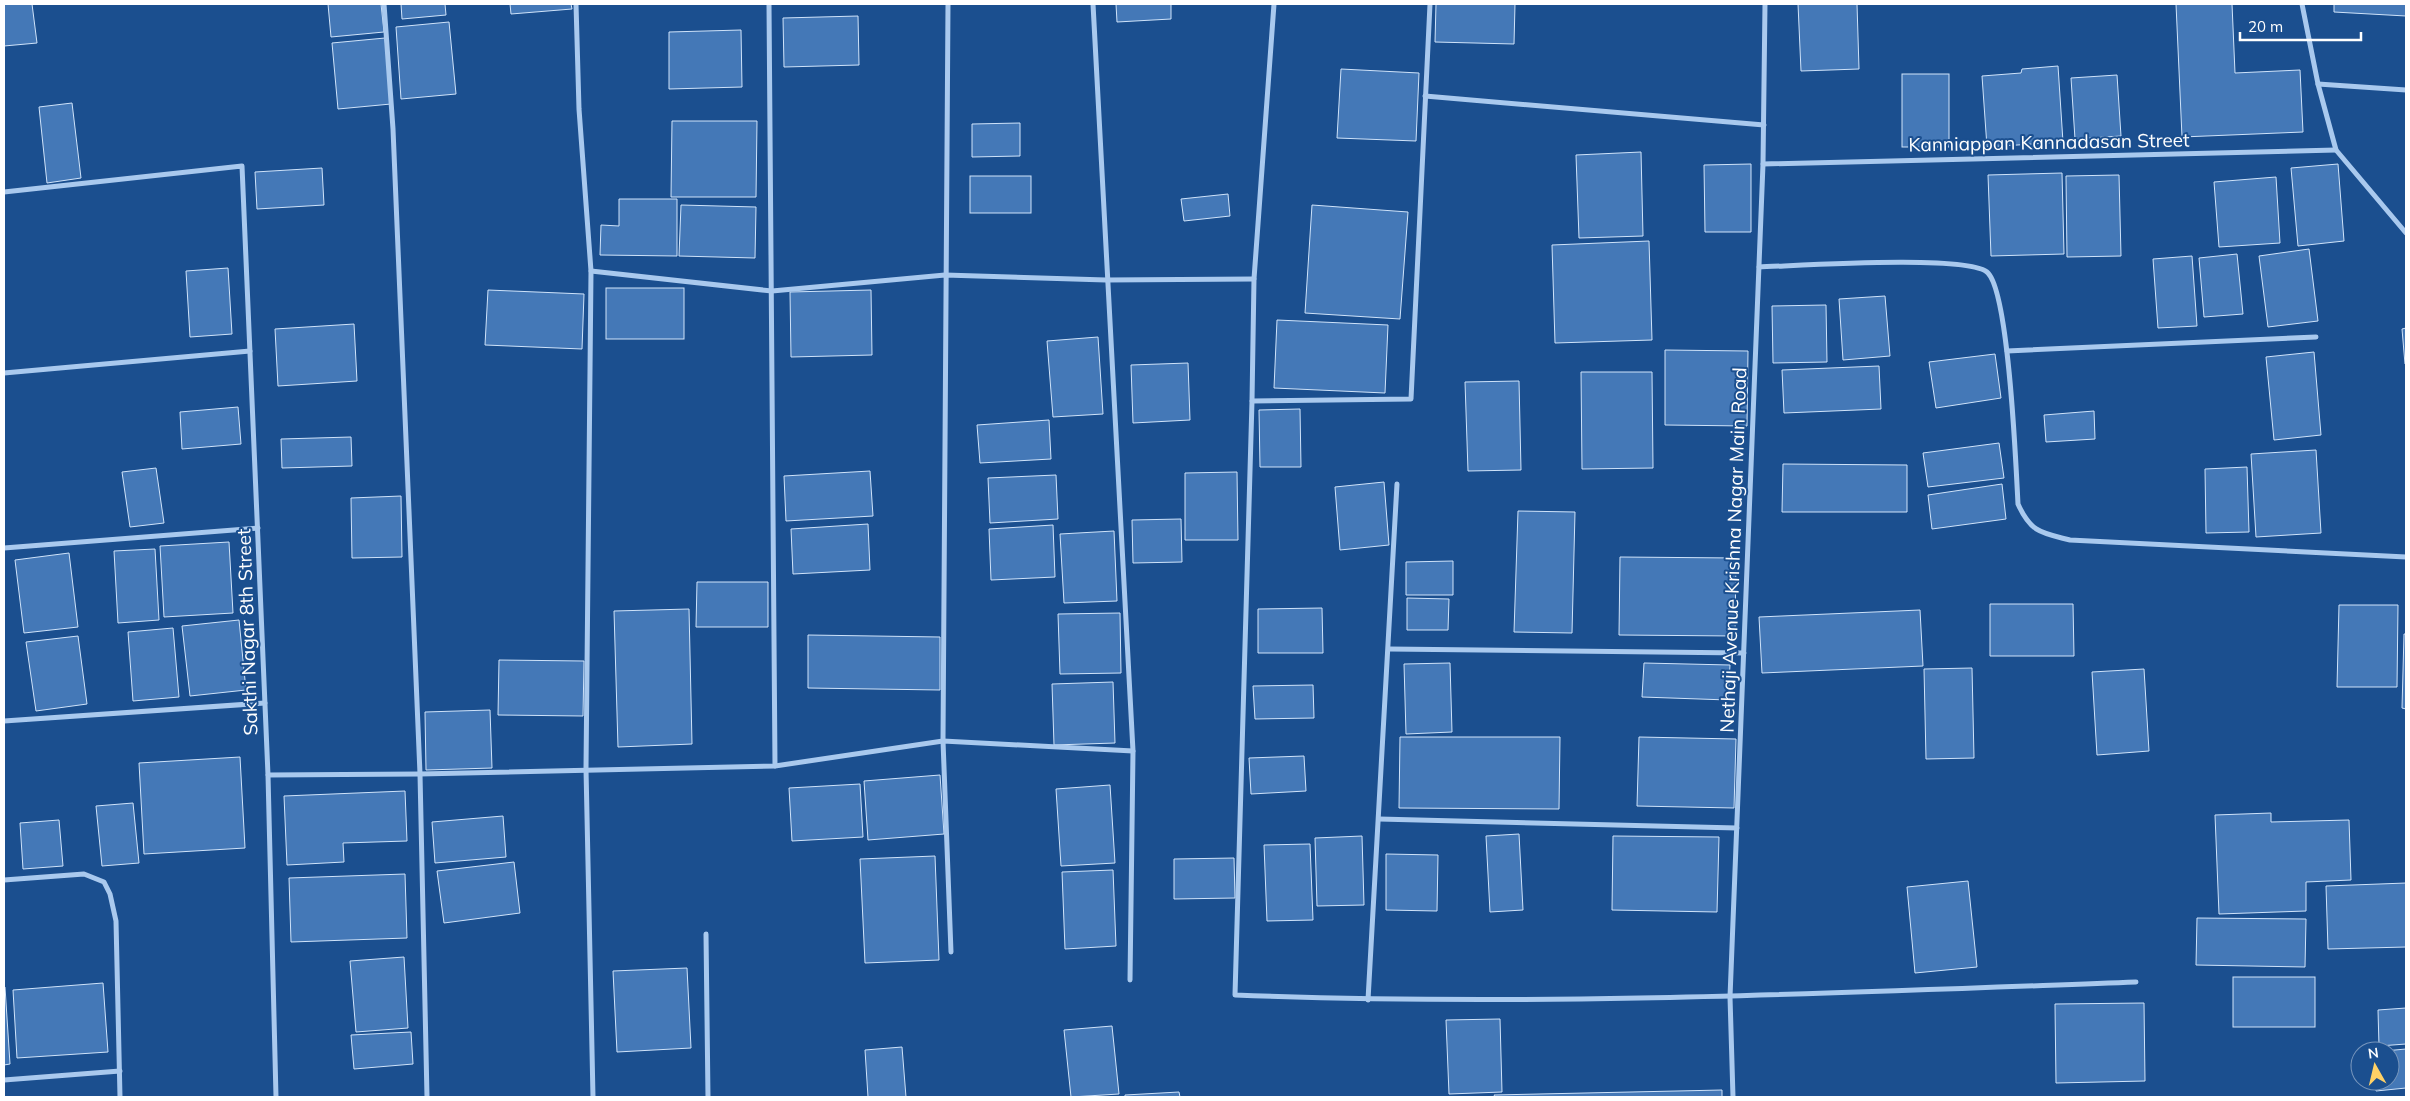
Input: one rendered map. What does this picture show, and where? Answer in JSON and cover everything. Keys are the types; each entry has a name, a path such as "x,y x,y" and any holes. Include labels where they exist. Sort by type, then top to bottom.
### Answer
{"street":[{"path":"384,4 393,129 420,774 427,1097"},
{"path":"576,4 579,109 591,271 586,769 593,1097"},
{"path":"769,4 775,766"},
{"path":"948,4 945,275 944,741 951,952"},
{"path":"1094,4 1106,280 1133,751 1130,980"},
{"path":"1274,4 1254,279 1236,995 1368,1000 1730,997 2136,982"},
{"path":"1252,401 1411,399 1424,96 1430,4"},
{"name":"Nethaji Avenue Krishna Nagar Main Road","path":"1733,1097 1730,997 1763,164 1765,4"},
{"path":"2302,4 2318,84 2336,150 2406,233"},
{"path":"2318,84 2406,90"},
{"path":"1424,96 1764,125"},
{"name":"Kanniappan Kannadasan Street","path":"1763,164 2336,150"},
{"name":"Sakthi Nagar 8th Street","path":"4,192 242,166 268,775 276,1097"},
{"path":"1759,266 1917,263 1976,267 1988,272 1995,284 2008,352 2018,504 2025,520 2037,532 2070,540 2406,557"},
{"path":"591,271 772,291 945,275 1106,280 1254,279"},
{"path":"2008,352 2316,337"},
{"path":"4,373 250,351"},
{"path":"1368,1000 1397,484"},
{"path":"4,548 258,528"},
{"path":"1389,649 1744,653"},
{"path":"4,721 265,703"},
{"path":"268,775 420,774 775,766 944,741 1133,751"},
{"path":"1379,819 1737,828"},
{"path":"4,880 84,874 104,882 110,894 116,921 120,1097"},
{"path":"706,934 708,1097"},
{"path":"4,1080 120,1071"}],"building":[{"path":"4,4 32,4 37,43 4,46"},
{"path":"328,4 381,4 384,32 331,37"},
{"path":"401,4 445,4 446,15 402,19"},
{"path":"510,4 571,4 572,9 511,14"},
{"path":"1116,4 1171,4 1171,19 1117,22"},
{"path":"1436,4 1515,4 1514,44 1435,42"},
{"path":"1798,4 1857,4 1859,69 1801,71"},
{"path":"2176,4 2232,4 2235,73 2300,70 2303,132 2182,137"},
{"path":"2334,4 2406,4 2406,16 2334,12"},
{"path":"858,16 859,65 784,67 783,18"},
{"path":"449,22 456,94 401,99 396,27"},
{"path":"741,30 742,87 669,89 669,32"},
{"path":"385,38 391,104 338,109 332,43"},
{"path":"2058,66 2063,142 1987,147 1982,76 2021,73 2022,69"},
{"path":"1341,69 1419,73 1416,141 1337,138"},
{"path":"1902,74 1949,74 1949,147 1902,147"},
{"path":"2117,75 2121,136 2075,139 2071,78"},
{"path":"72,103 81,178 47,183 39,107"},
{"path":"672,121 757,121 756,197 671,197"},
{"path":"1020,123 1020,156 972,157 972,124"},
{"path":"1641,152 1643,236 1579,238 1576,155"},
{"path":"1751,164 1751,232 1705,232 1704,165"},
{"path":"2338,164 2344,241 2298,246 2291,168"},
{"path":"322,168 324,205 257,209 255,172"},
{"path":"2062,173 2064,254 1991,256 1988,175"},
{"path":"2119,175 2121,256 2067,257 2066,176"},
{"path":"970,176 1031,176 1031,213 970,213"},
{"path":"2276,177 2280,243 2219,247 2214,182"},
{"path":"1228,194 1230,216 1184,221 1181,199"},
{"path":"619,199 677,199 677,256 600,255 601,225 619,226"},
{"path":"681,205 756,207 755,258 679,256"},
{"path":"1312,205 1408,212 1400,319 1305,313"},
{"path":"1649,241 1652,340 1555,343 1552,245"},
{"path":"2309,249 2318,321 2268,327 2259,256"},
{"path":"2237,254 2243,314 2204,317 2199,258"},
{"path":"2192,256 2197,326 2158,328 2153,259"},
{"path":"228,268 232,334 190,337 186,271"},
{"path":"606,288 684,288 684,339 606,339"},
{"path":"488,290 584,294 582,349 485,345"},
{"path":"871,290 872,355 791,357 790,292"},
{"path":"1885,296 1890,356 1843,360 1839,299"},
{"path":"1826,305 1827,362 1773,363 1772,306"},
{"path":"1277,320 1388,325 1385,393 1274,388"},
{"path":"354,324 357,381 278,386 275,329"},
{"path":"2406,328 2406,364 2405,364 2402,329"},
{"path":"1098,337 1103,414 1053,417 1047,341"},
{"path":"1665,350 1748,351 1747,426 1665,425"},
{"path":"2314,352 2321,435 2274,440 2266,357"},
{"path":"1995,354 2001,398 1936,408 1929,362"},
{"path":"1188,363 1190,420 1133,423 1131,365"},
{"path":"1879,366 1881,409 1784,413 1782,370"},
{"path":"1581,372 1652,372 1653,468 1582,469"},
{"path":"1519,381 1521,470 1468,471 1465,382"},
{"path":"238,407 241,444 182,449 180,412"},
{"path":"1300,409 1301,467 1260,467 1259,410"},
{"path":"2094,411 2095,439 2046,442 2044,415"},
{"path":"1049,420 1051,459 980,463 977,425"},
{"path":"351,437 352,466 282,468 281,439"},
{"path":"1999,443 2004,478 1928,487 1923,453"},
{"path":"2316,450 2321,533 2256,537 2251,454"},
{"path":"1783,464 1907,465 1907,512 1782,512"},
{"path":"2247,467 2249,532 2206,533 2205,469"},
{"path":"156,468 164,523 130,527 122,472"},
{"path":"870,471 873,516 786,521 784,476"},
{"path":"1237,472 1238,540 1185,540 1185,473"},
{"path":"1056,475 1058,519 990,523 988,478"},
{"path":"1384,482 1389,545 1340,550 1335,487"},
{"path":"2002,484 2006,519 1932,529 1928,495"},
{"path":"401,496 402,557 352,558 351,498"},
{"path":"1518,511 1575,512 1572,633 1514,632"},
{"path":"1181,519 1182,562 1133,563 1132,520"},
{"path":"868,524 870,570 793,574 791,529"},
{"path":"1053,525 1055,577 991,580 989,529"},
{"path":"1114,531 1117,601 1064,603 1060,534"},
{"path":"229,542 233,613 164,617 160,546"},
{"path":"155,549 159,620 118,623 114,551"},
{"path":"69,553 78,627 24,633 15,560"},
{"path":"1620,557 1736,558 1735,636 1619,635"},
{"path":"1453,561 1453,595 1406,595 1406,562"},
{"path":"697,582 768,582 768,627 696,627"},
{"path":"1407,598 1449,599 1448,630 1407,630"},
{"path":"1990,604 2073,604 2074,656 1990,656"},
{"path":"2339,605 2398,605 2397,687 2337,687"},
{"path":"1322,608 1323,653 1258,653 1258,609"},
{"path":"689,609 692,744 618,747 614,611"},
{"path":"1920,610 1923,666 1762,673 1759,617"},
{"path":"1120,613 1121,673 1060,674 1058,614"},
{"path":"239,620 246,690 190,696 182,626"},
{"path":"173,628 179,697 133,701 128,632"},
{"path":"2404,634 2406,634 2406,709 2402,708"},
{"path":"808,635 940,637 940,690 808,688"},
{"path":"78,636 87,704 36,711 26,642"},
{"path":"499,660 584,661 583,716 498,715"},
{"path":"1450,663 1452,732 1406,734 1404,664"},
{"path":"1644,663 1730,665 1728,700 1642,697"},
{"path":"1972,668 1974,758 1926,759 1924,669"},
{"path":"2144,669 2149,751 2097,755 2092,672"},
{"path":"1113,682 1115,743 1054,745 1052,684"},
{"path":"1313,685 1314,718 1255,719 1253,686"},
{"path":"490,710 492,768 426,770 425,712"},
{"path":"1400,737 1560,737 1559,809 1399,808"},
{"path":"1639,737 1736,739 1734,808 1637,806"},
{"path":"1304,756 1306,791 1251,794 1249,758"},
{"path":"240,757 245,848 144,854 139,763"},
{"path":"940,775 944,834 868,840 864,781"},
{"path":"860,784 863,837 792,841 789,788"},
{"path":"1110,785 1115,863 1061,866 1056,789"},
{"path":"405,791 407,841 343,843 344,862 287,865 284,796"},
{"path":"133,803 139,863 102,866 96,806"},
{"path":"2271,813 2271,822 2349,820 2351,880 2306,882 2306,911 2219,914 2215,815"},
{"path":"503,816 506,857 435,863 432,822"},
{"path":"59,820 63,866 23,869 20,823"},
{"path":"1519,834 1523,910 1490,912 1486,836"},
{"path":"1362,836 1364,905 1317,906 1315,838"},
{"path":"1613,836 1719,837 1717,912 1612,910"},
{"path":"1310,844 1313,920 1267,921 1264,845"},
{"path":"1386,854 1438,855 1437,911 1386,910"},
{"path":"935,856 939,960 865,963 860,859"},
{"path":"1234,858 1235,898 1174,899 1174,859"},
{"path":"514,862 520,913 444,923 437,871"},
{"path":"1113,870 1116,946 1065,949 1062,872"},
{"path":"405,874 407,938 291,942 289,878"},
{"path":"1968,881 1977,967 1915,973 1907,887"},
{"path":"2406,883 2406,947 2328,949 2326,886"},
{"path":"2197,918 2306,919 2305,967 2196,965"},
{"path":"404,957 408,1028 356,1032 350,961"},
{"path":"687,968 691,1048 617,1052 613,971"},
{"path":"2233,977 2315,977 2315,1027 2233,1027"},
{"path":"103,983 108,1052 17,1058 13,990"},
{"path":"4,987 10,1064 4,1065"},
{"path":"2144,1003 2145,1081 2056,1083 2055,1004"},
{"path":"2406,1008 2406,1044 2400,1044 2400,1041 2379,1041 2378,1010"},
{"path":"1500,1019 1502,1092 1449,1094 1446,1020"},
{"path":"1112,1026 1119,1094 1071,1097 1064,1030"},
{"path":"411,1032 413,1064 354,1069 351,1035"},
{"path":"902,1047 906,1097 868,1097 865,1050"},
{"path":"2406,1049 2406,1088 2400,1089 2400,1050"},
{"path":"1722,1090 1722,1097 1495,1097 1494,1095"},
{"path":"1179,1092 1180,1097 1125,1097 1125,1095"}]}
